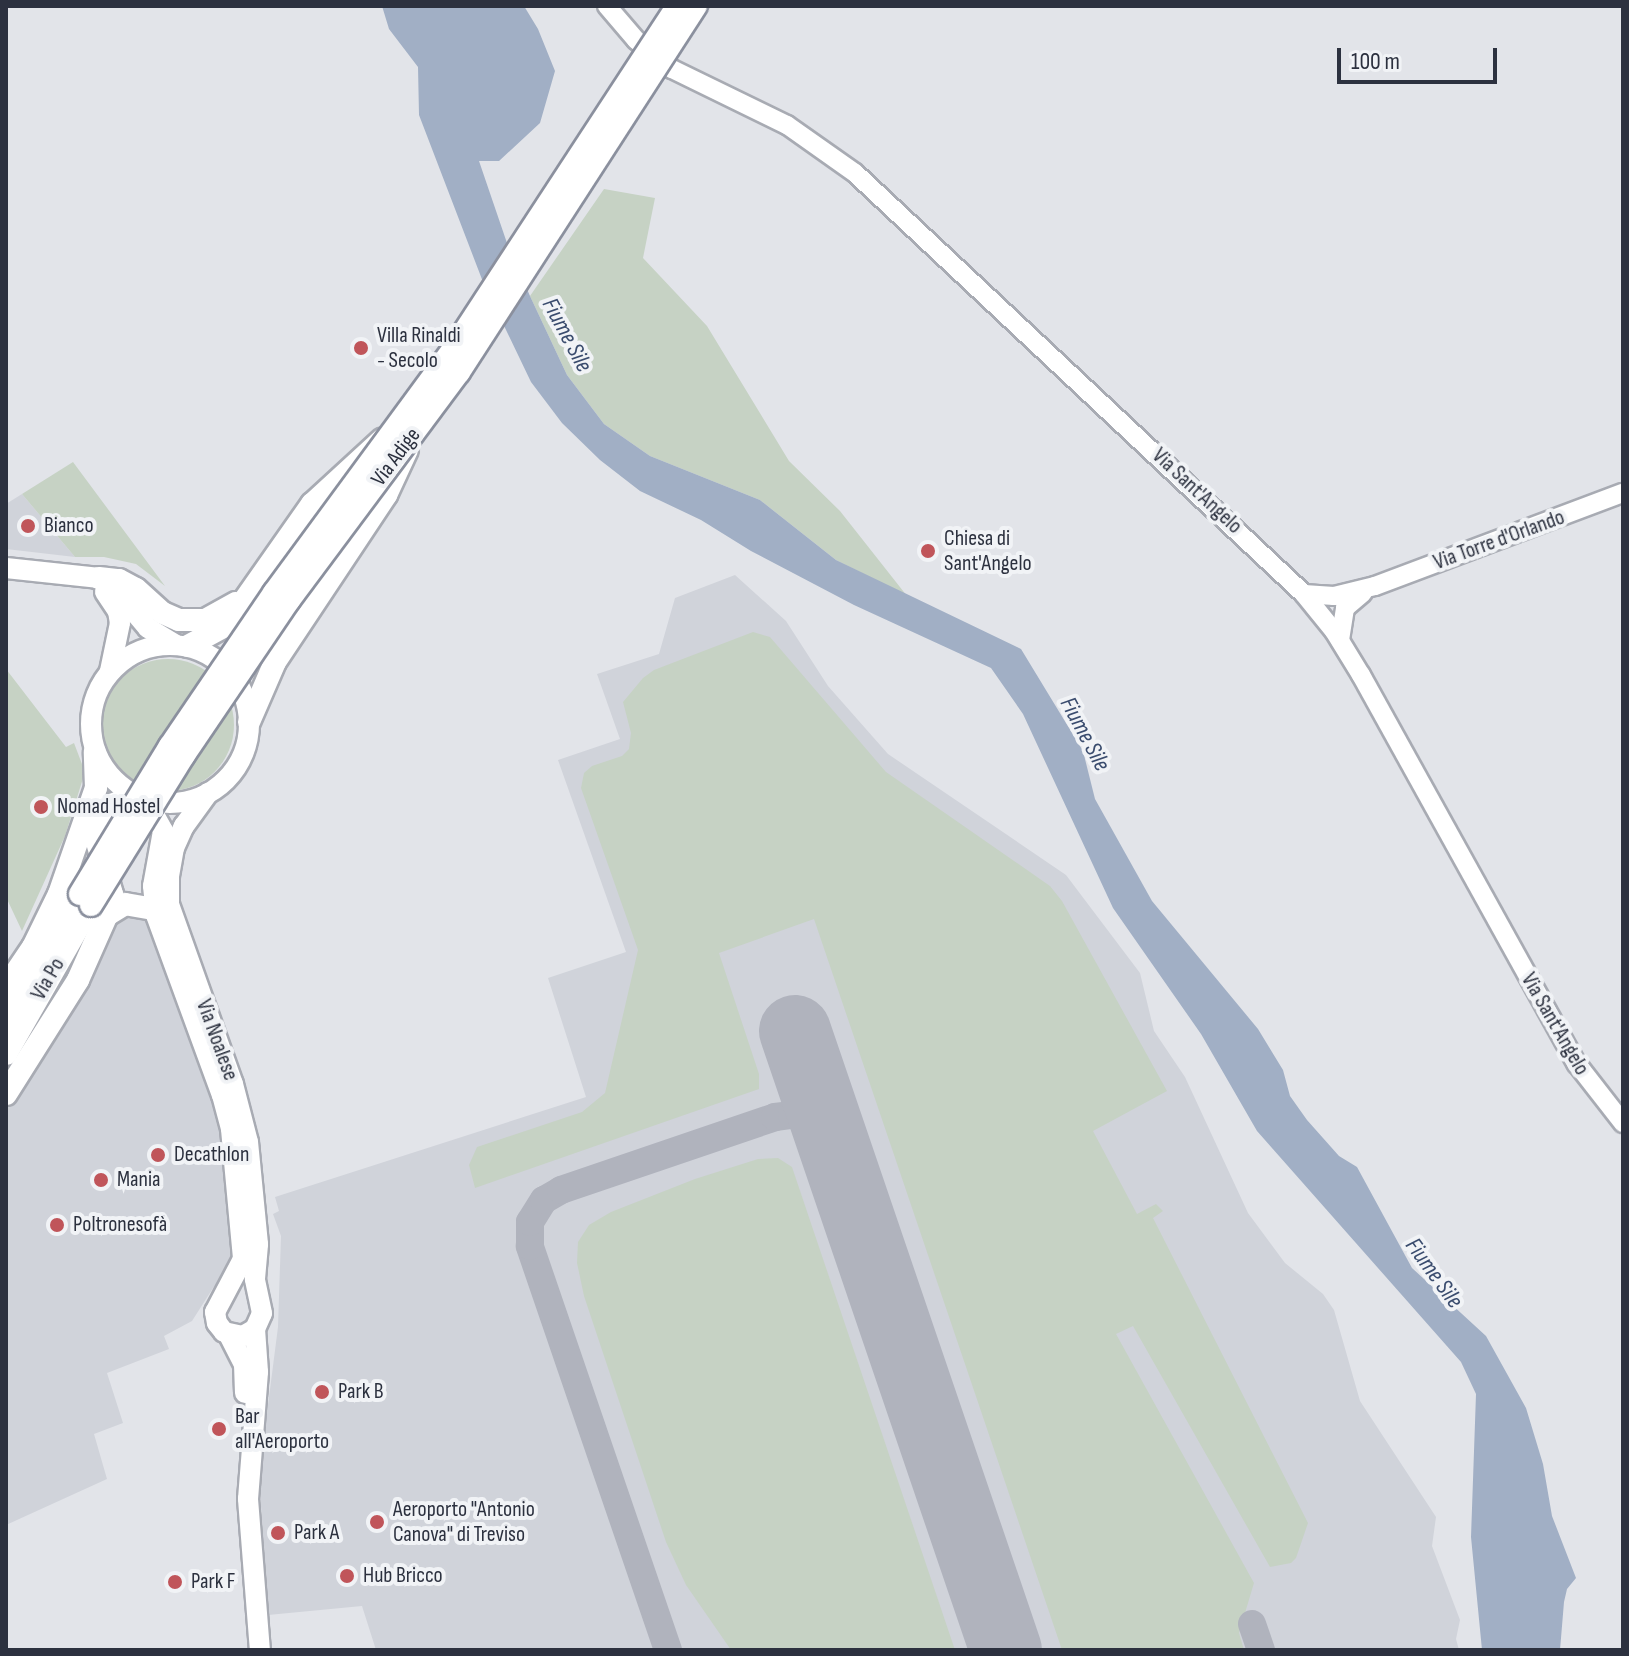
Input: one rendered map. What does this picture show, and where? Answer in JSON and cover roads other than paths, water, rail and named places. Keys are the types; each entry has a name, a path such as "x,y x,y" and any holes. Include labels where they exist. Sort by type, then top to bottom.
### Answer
{"highway":[{"name":"Via Adige","path":"408,428 678,6"},
{"name":"Via Adige","path":"92,906 170,746 266,605 408,428 459,372 696,6"},
{"path":"181,645 227,625 312,504 361,456 408,428"},
{"path":"249,722 275,662 386,495 408,428"},
{"path":"99,578 119,580 136,589 163,613 194,622 218,616 247,595"},
{"path":"6,987 33,947 59,894 96,788 95,752"},
{"path":"6,1094 78,980 92,906 112,894 95,835 100,817 111,805 142,798"},
{"path":"92,906 125,904 154,909"},
{"name":"Via Po","path":"6,1022 92,906"},
{"name":"Via Po","path":"6,1054 92,906"}],"main road":[{"path":"6,568 99,578"},
{"path":"6,575 76,580 92,584 108,595 120,623 110,671 92,707 90,724 95,752"},
{"name":"Via Noalese","path":"99,578 117,591 148,628 181,645 207,653 231,674 246,701 249,722 242,760 235,771 208,793 184,826 174,848 169,876 169,904 244,1124 258,1244 254,1273 258,1300"},
{"path":"110,671 139,650 181,645"},
{"name":"Via Noalese","path":"95,752 112,778 142,798 163,831 153,886 154,909 222,1095 231,1129 244,1254 238,1274 224,1294"},
{"name":"Via Noalese","path":"142,798 178,803 208,793"},
{"path":"246,1291 258,1300 262,1313 255,1329 258,1372 248,1499 260,1648 247,1614 236,1512 245,1371 229,1335 215,1318 216,1306 224,1294 246,1291"},
{"path":"229,1335 243,1336 255,1329"}],"street":[{"name":"Via Sant'Angelo","path":"607,6 636,40 672,69 787,125 855,173 1304,594 1340,640 1565,1045 1594,1090 1623,1123"},
{"name":"Via Torre d'Orlando","path":"1304,594 1341,600 1623,493"},
{"path":"1322,615 1341,600"},
{"path":"1340,640 1341,600"}],"water":[{"path":"382,6 524,6 538,29 555,71 540,123 499,161 479,161 508,246 567,375 604,424 650,456 760,500 836,560 1021,649 1083,751 1095,799 1152,901 1258,1029 1283,1070 1290,1096 1307,1120 1339,1156 1357,1167 1412,1268 1486,1336 1526,1408 1543,1464 1552,1516 1576,1578 1567,1589 1564,1602 1560,1650 1482,1650 1471,1537 1476,1394 1461,1362 1257,1131 1201,1034 1113,908 1023,714 991,668 854,605 751,551 701,520 640,491 600,460 562,423 531,382 483,282 419,115 418,67 389,29"}],"place":[{"name":"Villa Rinaldi - Secolo","path":"361,348"},
{"name":"Bianco","path":"28,526"},
{"name":"Chiesa di Sant'Angelo","path":"928,551"},
{"name":"Nomad Hostel","path":"41,807"},
{"name":"Decathlon","path":"158,1155"},
{"name":"Mania","path":"101,1180"},
{"name":"Poltronesofà","path":"57,1225"},
{"name":"Park B","path":"322,1392"},
{"name":"Bar all'Aeroporto","path":"219,1429"},
{"name":"Aeroporto \"Antonio Canova\" di Treviso","path":"377,1522"},
{"name":"Park A","path":"278,1533"},
{"name":"Hub Bricco","path":"347,1576"},
{"name":"Park F","path":"175,1582"}],"water label":[{"name":"Fiume Sile","path":"567,335"},
{"name":"Fiume Sile","path":"1085,734"},
{"name":"Fiume Sile","path":"1434,1273"}]}
